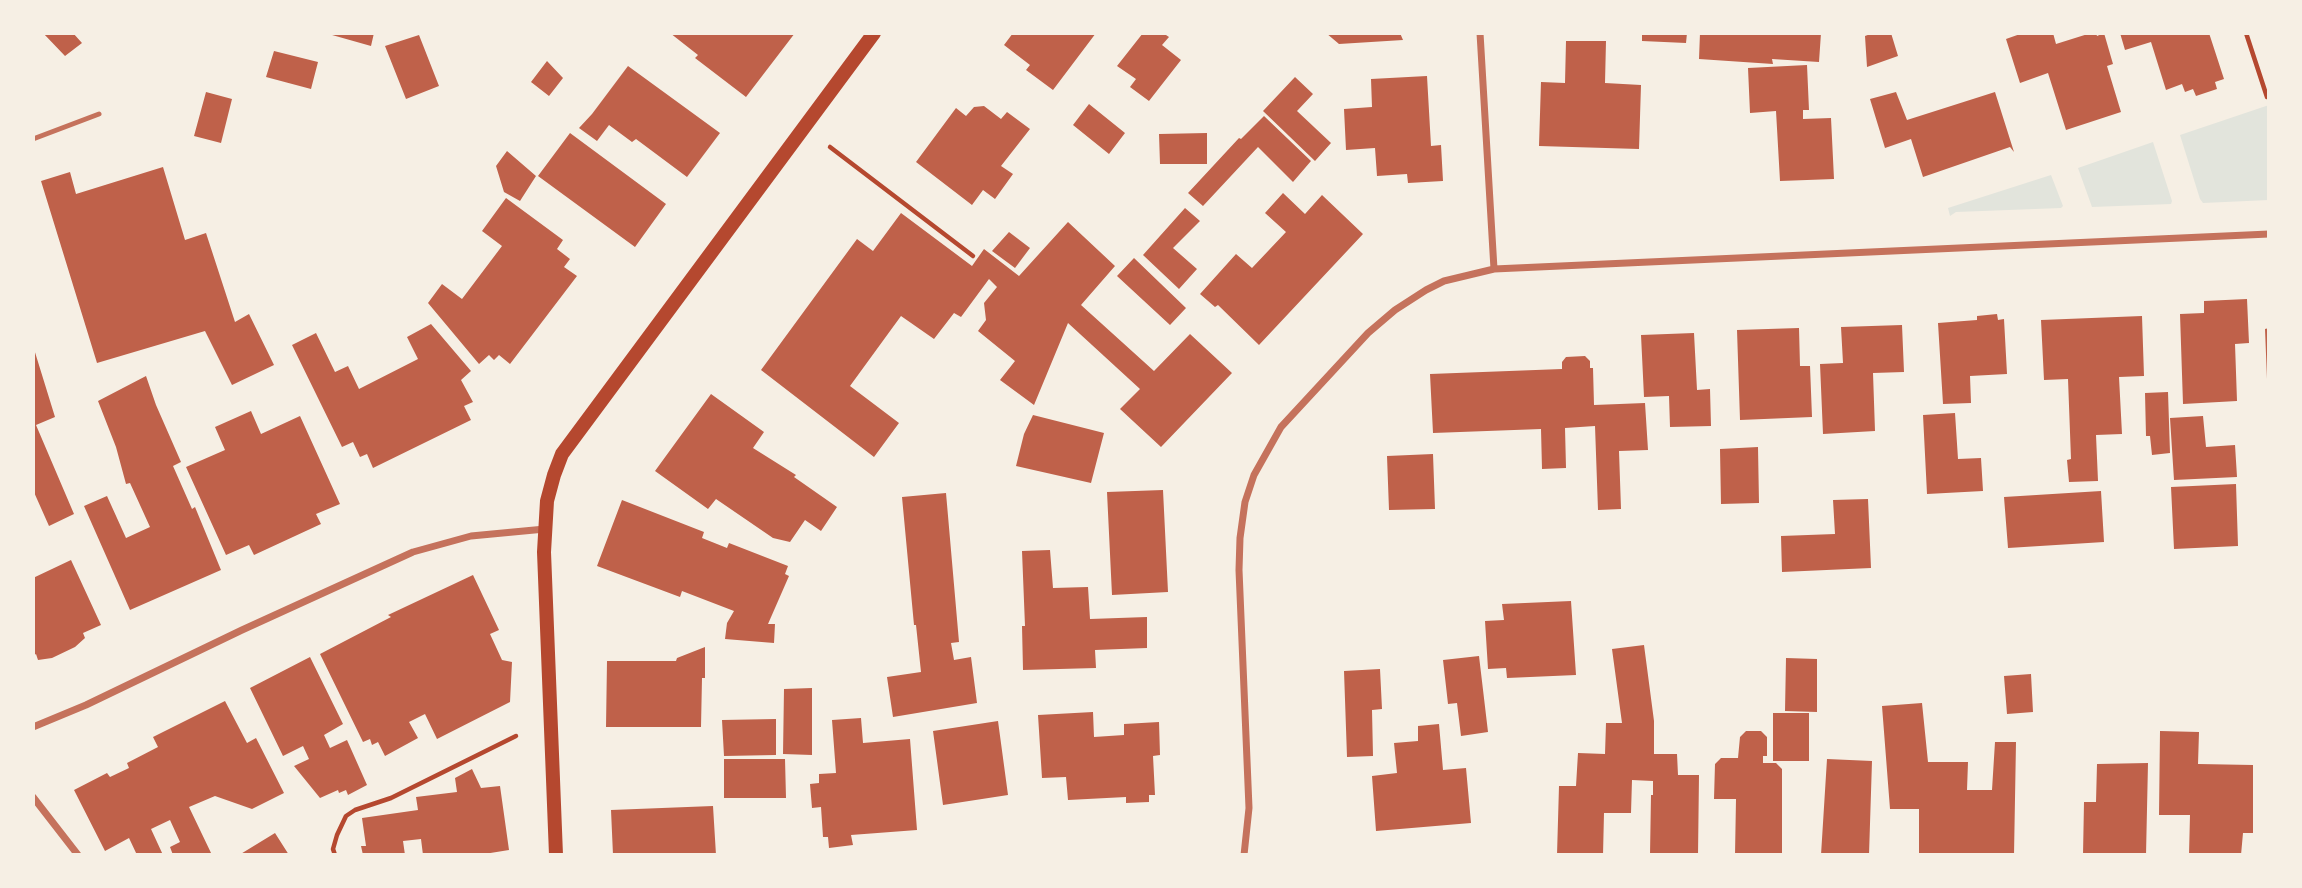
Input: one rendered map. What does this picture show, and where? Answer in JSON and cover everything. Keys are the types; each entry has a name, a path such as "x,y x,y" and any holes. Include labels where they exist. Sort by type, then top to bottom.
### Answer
{"main road":[{"path":"556,855 544,552 547,501 562,454 874,33"}],"street":[{"path":"1480,33 1494,269"},
{"path":"1244,855 1249,808 1239,569 1245,502 1254,475 1281,427 1368,333 1395,310 1444,281 1494,269 2269,234"},
{"path":"33,727 86,705 413,552 471,536 545,528"},
{"path":"33,797 78,855"}],"lane":[{"path":"33,139 99,114"}],"path":[{"path":"2246,33 2267,97"},
{"path":"804,128 973,256"},
{"path":"335,855 333,849 337,835 346,816 355,810 402,793 552,718"}],"shaded area":[{"path":"2269,105 2269,200 2203,203 2180,135"},
{"path":"2153,142 2171,204 2092,207 2078,168"},
{"path":"2051,175 2063,206 2061,208 1956,212 1950,216 1948,208"}],"building":[{"path":"43,33 73,33 82,43 65,56"},
{"path":"325,33 374,33 371,46"},
{"path":"670,33 795,33 746,97 695,58 698,55"},
{"path":"1013,33 1096,33 1053,90 1026,70 1030,65 1004,45"},
{"path":"1143,33 1163,33 1169,37 1162,45 1181,60 1149,101 1130,87 1136,79 1117,66"},
{"path":"1326,33 1400,33 1403,40 1339,44"},
{"path":"1642,33 1687,33 1686,43 1642,41"},
{"path":"1700,33 1821,33 1819,62 1772,59 1773,64 1699,59"},
{"path":"1891,33 1898,56 1867,67 1865,36"},
{"path":"2023,33 2053,33 2056,44 2091,33 2096,33 2097,36 2104,33 2113,64 2107,66 2121,112 2066,130 2048,73 2020,83 2006,39"},
{"path":"2120,33 2209,33 2224,79 2215,82 2217,89 2196,96 2193,89 2185,92 2182,84 2166,90 2151,42 2125,50"},
{"path":"419,35 439,86 406,99 385,46"},
{"path":"1566,41 1606,41 1605,83 1641,85 1639,149 1539,146 1541,82 1565,83"},
{"path":"274,51 318,62 311,89 266,77"},
{"path":"547,61 563,78 549,96 531,82"},
{"path":"1807,65 1809,110 1803,110 1803,119 1831,118 1834,179 1780,181 1776,111 1750,113 1748,68"},
{"path":"628,66 720,133 687,177 636,139 632,142 609,125 597,141 579,128"},
{"path":"1427,76 1431,146 1441,145 1443,181 1408,183 1407,174 1377,176 1375,148 1346,150 1344,109 1372,107 1371,79"},
{"path":"1295,77 1313,94 1297,111 1331,143 1315,161 1263,111"},
{"path":"206,92 232,99 221,143 194,136"},
{"path":"1896,92 1907,120 1995,92 2014,152 2010,147 1923,177 1911,139 1885,148 1870,99"},
{"path":"1089,104 1125,133 1109,154 1073,125"},
{"path":"984,106 1001,119 1007,112 1030,129 1001,166 1013,174 995,199 983,190 972,205 916,162 956,108 966,116 974,107"},
{"path":"1264,116 1311,161 1293,182 1258,147 1203,206 1188,193 1239,138"},
{"path":"570,133 666,204 635,247 538,176"},
{"path":"1207,133 1207,164 1160,164 1159,134"},
{"path":"507,151 536,176 520,201 504,192 496,166"},
{"path":"163,167 185,240 206,233 235,322 249,314 274,365 232,385 205,331 97,363 41,181 70,172 76,194"},
{"path":"1283,193 1305,214 1322,195 1363,234 1259,345 1218,305 1215,307 1200,294 1236,254 1252,268 1286,232 1265,213"},
{"path":"506,198 563,240 557,249 570,259 564,267 577,276 510,364 499,355 494,360 489,355 479,364 428,303 442,284 462,299 502,246 482,231"},
{"path":"1185,208 1200,221 1173,248 1197,269 1179,289 1143,255"},
{"path":"901,213 972,266 984,249 1019,276 1068,222 1115,266 1081,305 1154,371 1190,334 1232,373 1161,447 1120,409 1140,389 1068,323 1034,405 1000,380 1015,361 978,331 986,320 984,303 997,287 989,279 961,317 954,313 934,339 901,316 850,386 899,423 874,457 761,370 857,239 873,251"},
{"path":"1009,232 1030,248 1015,268 992,251"},
{"path":"1134,258 1186,308 1170,325 1117,276"},
{"path":"2247,299 2249,343 2235,344 2237,401 2183,404 2180,314 2204,313 2204,301"},
{"path":"1997,314 1998,320 2004,319 2007,374 1970,376 1971,403 1943,404 1938,323 1977,320 1977,316"},
{"path":"2142,316 2144,376 2119,377 2122,434 2096,435 2098,481 2069,482 2067,460 2071,459 2068,379 2044,380 2041,320"},
{"path":"431,324 471,371 461,380 473,402 464,406 471,420 373,468 367,454 360,457 353,442 342,447 292,345 316,333 335,372 348,366 359,389 418,359 407,337"},
{"path":"1902,325 1904,372 1873,373 1875,431 1823,434 1820,364 1843,363 1841,327"},
{"path":"1799,328 1800,366 1810,366 1812,417 1740,420 1737,330"},
{"path":"2269,328 2269,379 2267,379 2265,329"},
{"path":"1694,333 1697,390 1710,389 1711,426 1670,427 1669,396 1644,397 1641,335"},
{"path":"34,349 55,417 36,425 74,514 49,526 33,490"},
{"path":"1585,356 1590,361 1590,368 1593,368 1594,405 1645,403 1648,450 1619,451 1621,509 1598,510 1595,426 1565,428 1566,468 1542,469 1541,429 1433,433 1430,374 1562,369 1562,362 1566,357"},
{"path":"146,376 181,462 173,466 192,509 195,507 221,570 130,610 84,506 107,496 126,538 150,527 130,483 126,484 116,447 98,401"},
{"path":"2168,392 2170,453 2152,455 2150,436 2146,436 2145,393"},
{"path":"711,394 764,432 753,448 796,475 794,477 837,507 821,531 805,520 790,542 773,538 716,499 708,509 655,471"},
{"path":"251,411 261,434 300,416 340,504 316,514 321,524 254,555 249,545 226,555 186,467 225,450 215,427"},
{"path":"1955,413 1958,459 1981,458 1983,491 1927,494 1923,415"},
{"path":"1033,415 1104,433 1091,483 1016,466 1024,434"},
{"path":"2203,416 2206,447 2235,445 2237,477 2174,480 2170,418"},
{"path":"1758,447 1759,503 1721,504 1720,449"},
{"path":"1433,454 1435,509 1389,510 1387,456"},
{"path":"2236,484 2238,546 2174,549 2171,487"},
{"path":"1163,490 1168,592 1112,595 1107,492"},
{"path":"2101,491 2104,542 2008,548 2004,497"},
{"path":"946,493 959,642 951,643 954,660 971,657 977,703 893,717 887,677 921,672 902,497"},
{"path":"1868,499 1871,568 1782,572 1781,536 1835,534 1833,500"},
{"path":"622,500 704,532 702,538 727,548 729,543 788,566 785,574 789,576 768,624 775,624 774,643 725,639 727,623 734,611 682,591 680,597 597,566"},
{"path":"1050,550 1053,588 1088,587 1090,619 1147,617 1147,648 1095,650 1096,668 1023,670 1022,626 1025,626 1022,551"},
{"path":"71,560 101,625 83,633 85,638 75,647 52,658 38,660 36,654 33,656 33,578"},
{"path":"473,575 499,630 490,634 502,660 512,662 510,702 437,739 425,714 409,722 418,738 385,756 378,742 372,745 370,739 363,742 320,654 391,617 388,615"},
{"path":"1571,601 1576,675 1507,678 1506,668 1488,669 1485,621 1504,620 1502,604"},
{"path":"1644,645 1654,721 1654,754 1677,754 1678,775 1699,775 1698,855 1650,855 1653,781 1632,780 1631,813 1604,813 1603,855 1557,855 1559,786 1576,786 1578,753 1605,754 1606,723 1622,723 1612,649"},
{"path":"705,647 701,727 606,727 607,661 676,661 677,658"},
{"path":"1479,656 1488,732 1461,736 1457,703 1448,704 1443,660"},
{"path":"310,657 343,724 324,735 330,748 347,740 367,785 348,795 346,790 339,793 338,790 320,798 294,766 309,759 303,746 283,756 250,688"},
{"path":"1786,658 1817,659 1817,712 1785,711"},
{"path":"1380,669 1382,709 1372,710 1373,756 1347,757 1344,671"},
{"path":"2031,674 2033,712 2007,714 2004,676"},
{"path":"812,688 812,755 783,754 784,689"},
{"path":"225,701 247,743 256,738 284,793 252,809 215,796 189,807 212,855 173,855 170,847 180,842 170,820 151,829 163,855 137,855 129,838 105,851 74,790 107,773 110,777 129,768 127,763 158,747 153,737"},
{"path":"1922,703 1928,762 1968,762 1967,790 1992,790 1995,742 2016,742 2014,855 1919,855 1919,809 1890,809 1882,706"},
{"path":"1093,712 1094,737 1124,735 1124,724 1159,722 1160,755 1153,756 1155,795 1149,795 1149,802 1126,803 1126,797 1068,800 1066,777 1042,778 1038,715"},
{"path":"1773,713 1809,713 1809,761 1773,761"},
{"path":"861,718 863,743 910,739 917,830 851,835 853,845 829,848 828,837 823,837 821,807 812,808 810,784 819,783 819,774 836,773 832,720"},
{"path":"776,719 776,755 724,756 722,720"},
{"path":"998,721 1008,795 943,805 933,731"},
{"path":"1439,724 1443,770 1466,768 1471,823 1376,831 1372,776 1397,773 1394,743 1418,741 1418,726"},
{"path":"1746,731 1761,731 1767,737 1767,756 1763,756 1763,763 1776,763 1782,769 1782,855 1735,855 1736,799 1714,799 1715,764 1721,758 1738,758 1740,737"},
{"path":"2160,731 2199,732 2198,764 2253,765 2253,833 2243,833 2241,855 2189,855 2190,815 2159,815"},
{"path":"724,759 785,759 786,798 724,798"},
{"path":"1827,759 1872,761 1869,855 1821,855"},
{"path":"2148,763 2146,855 2083,855 2084,802 2096,802 2097,764"},
{"path":"472,769 481,788 500,786 509,850 478,855 423,855 421,839 403,841 405,855 363,855 361,846 366,846 362,818 418,810 416,797 457,792 455,778"},
{"path":"713,806 716,855 613,855 611,810"},
{"path":"275,833 289,855 239,855"}]}
